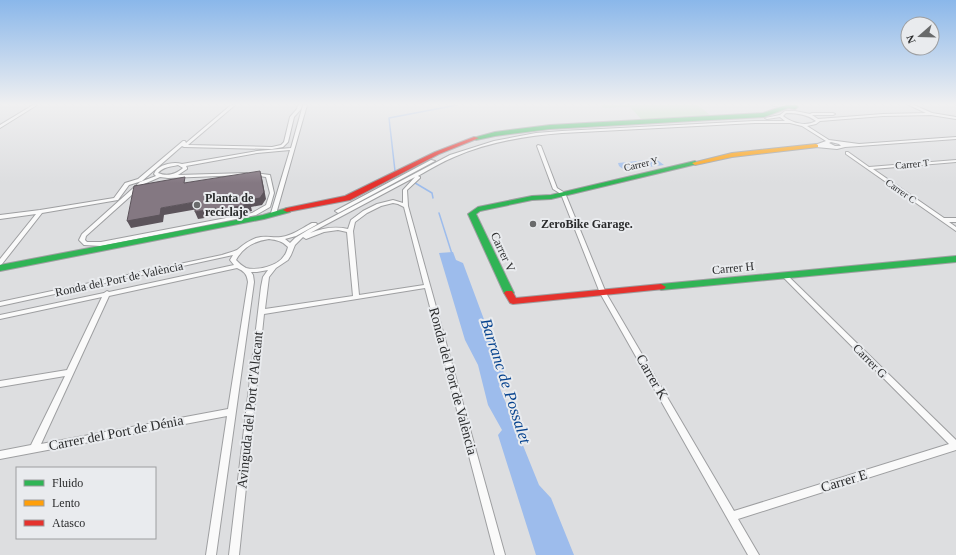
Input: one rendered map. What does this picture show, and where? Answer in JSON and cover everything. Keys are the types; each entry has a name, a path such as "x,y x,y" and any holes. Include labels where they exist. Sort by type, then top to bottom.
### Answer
{"street":[{"path":"0,217 116,199 127,184 140,180 200,131"},
{"path":"171,158 169,161 172,164 184,170 266,175 269,178 271,199 268,206 262,210 244,216 101,244 86,244 82,240 84,234 160,166 171,158 184,144 272,148 282,146 286,142 289,131"},
{"path":"274,213 298,131"},
{"path":"0,268 264,217 274,213 347,198 437,153 474,139 495,134 519,131"},
{"name":"Ronda del Port de València","path":"0,304 223,256 237,252 241,247 255,240 278,239 294,235 443,156 491,139 541,131"},
{"path":"273,267 285,259 290,252 292,245 317,227 452,156 476,147 517,137 583,131"},
{"path":"812,131 833,147"},
{"path":"819,131 844,146"},
{"path":"406,206 405,190 416,178 461,154 517,137"},
{"path":"859,144 956,138"},
{"name":"Carrer Y","path":"816,146 827,142 836,141 859,144"},
{"name":"Carrer Y","path":"473,212 478,209 532,198 551,197 732,155 816,146 833,147 859,144"},
{"name":"Carrer K","path":"539,146 555,189 563,193 603,293 754,555"},
{"name":"Carrer C","path":"844,146 847,153"},
{"name":"Carrer C","path":"833,147 847,153 956,229"},
{"path":"142,183 158,176 168,177 184,170 264,154 292,152"},
{"name":"Carrer T","path":"868,168 956,161"},
{"path":"158,169 172,164"},
{"path":"158,169 156,174 158,176"},
{"path":"356,297 350,231 353,221 380,204 397,201 406,206"},
{"name":"Ronda del Port de València","path":"406,206 500,555"},
{"path":"0,263 40,212"},
{"name":"Carrer V","path":"473,212 513,302"},
{"path":"944,220 956,220"},
{"path":"292,245 328,228 340,228 350,231"},
{"path":"278,239 292,245"},
{"path":"237,252 234,260 240,268"},
{"name":"Carrer H","path":"513,302 956,259"},
{"name":"Ronda del Port de València","path":"0,317 107,293 240,268 261,270 273,267"},
{"name":"Avinguda del Port d'Alacant","path":"234,555 264,287 266,277 273,267"},
{"name":"Avinguda del Port d'Alacant","path":"211,555 251,282 250,275 240,268"},
{"name":"Carrer G","path":"784,275 956,446"},
{"path":"261,312 428,286"},
{"path":"34,449 107,293"},
{"path":"0,384 70,372"},
{"name":"Carrer del Port de Dénia","path":"0,455 232,412"},
{"name":"Carrer E","path":"732,516 956,446"}],"water":[{"path":"656,159 664,165 624,170 618,163"},
{"path":"453,252 456,260 463,263 508,384 499,386 539,485 551,498 574,555 536,555 498,435 502,430 488,405 478,365 465,340 439,253"}],"building":[{"name":"Planta de reciclaje","path":"260,171 264,192 260,198 249,200 249,204 216,211 216,208 195,212 195,202 161,208 160,215 127,221 134,186 185,177 184,183"}],"waterway":[{"path":"390,131 395,171 432,193 433,198"},
{"name":"Barranc de Possalet","path":"439,213 452,254"}],"traffic: fast":[{"path":"476,138 519,131"},
{"path":"509,293 472,214 478,209 532,198 551,197 695,163"},
{"path":"0,268 264,217 287,210"},
{"path":"661,287 956,259"}],"traffic: slow":[{"path":"695,163 732,155 816,146"}],"traffic: jam":[{"path":"287,210 347,198 437,153 476,138"},
{"path":"509,293 513,301 661,287"}],"place":[{"name":"Planta de reciclaje","path":"197,205"},
{"name":"ZeroBike Garage.","path":"533,224"}]}
